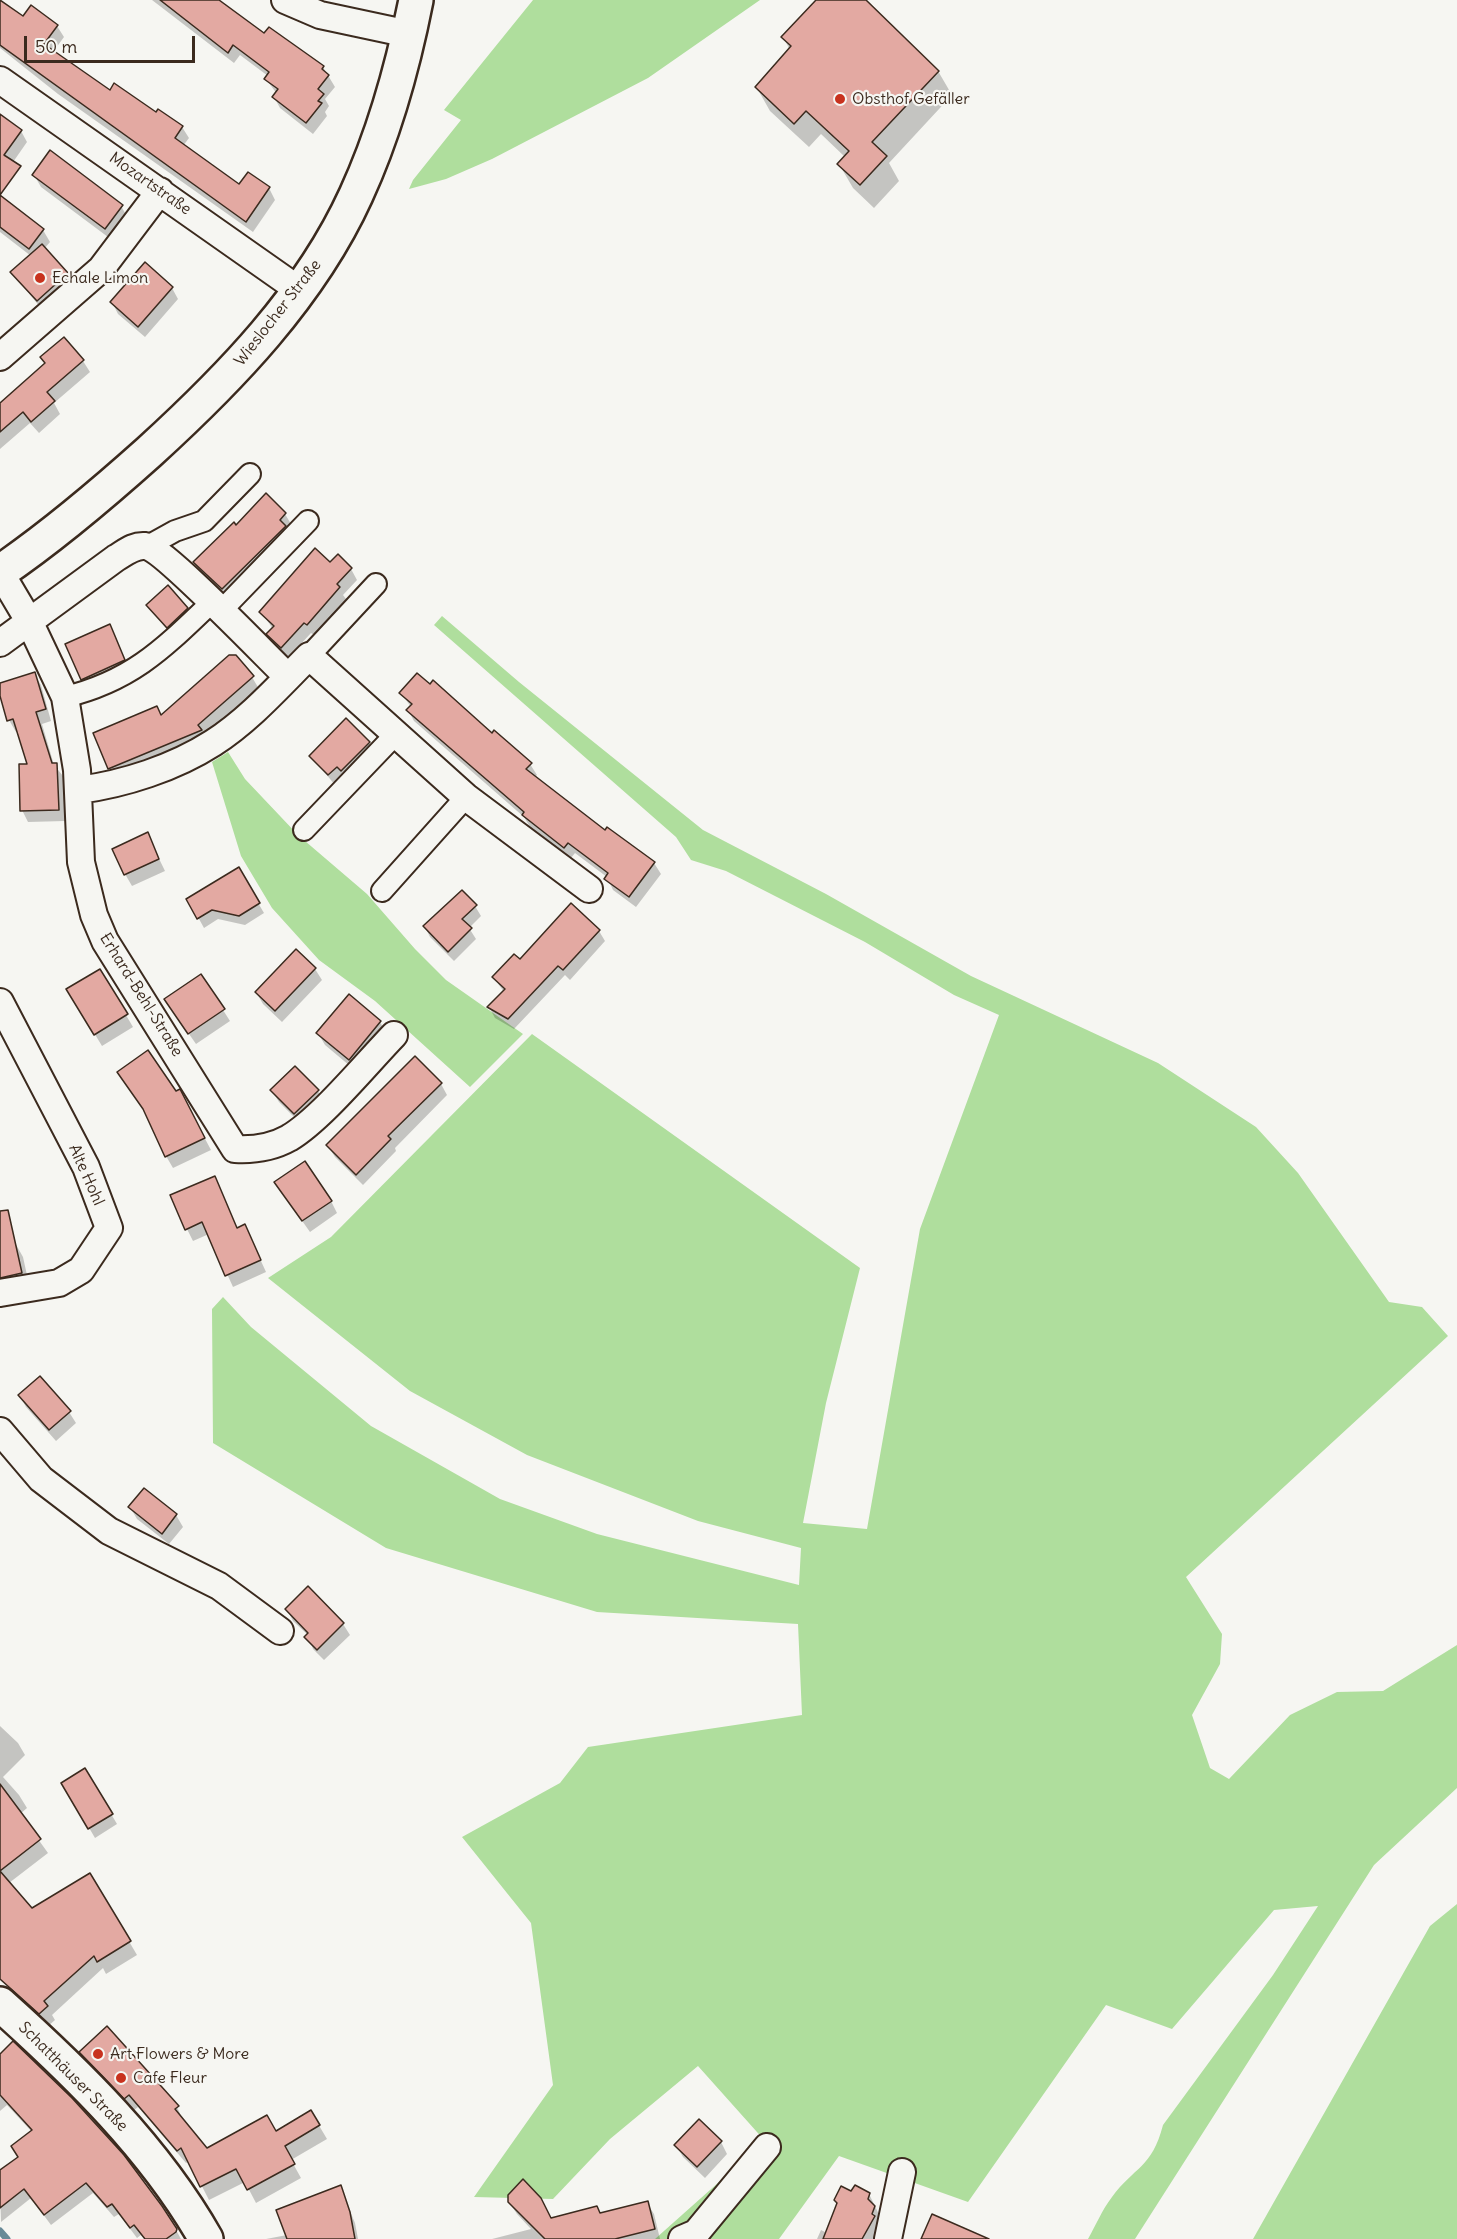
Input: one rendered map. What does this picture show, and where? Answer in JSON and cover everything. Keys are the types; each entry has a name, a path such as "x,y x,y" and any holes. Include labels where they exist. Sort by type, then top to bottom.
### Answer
{"main road":[{"name":"Wieslocher Straße","path":"0,572 47,541 182,422 247,356 299,290 322,257 356,195 382,126 409,34 416,0"},
{"name":"Schatthäuser Straße","path":"0,2004 97,2096 152,2160 206,2239"}],"street":[{"path":"285,0 320,15 409,34"},
{"name":"Mozartstraße","path":"0,80 160,190 299,290"},
{"path":"0,357 102,269 160,190"},
{"path":"0,643 134,547 148,546 175,531 204,521 250,474"},
{"path":"65,697 127,675 216,607 308,521"},
{"path":"148,546 163,556 288,677"},
{"name":"Erhard-Behl-Straße","path":"0,572 29,621 65,697 73,738 79,790 81,862 94,915 105,940 235,1149 248,1150 275,1144 307,1125 394,1035"},
{"path":"79,790 105,787 138,777 212,743 240,722 288,677 376,584"},
{"path":"309,656 466,797 589,890"},
{"path":"304,830 395,735"},
{"path":"382,891 466,797"},
{"name":"Alte Hohl","path":"0,1002 86,1167 109,1228 81,1270 60,1284 0,1293"},
{"path":"0,1431 41,1479 109,1531 219,1586 280,1631"},
{"path":"682,2239 696,2233 767,2147"},
{"path":"888,2239 902,2172"}],"green space":[{"path":"533,0 760,0 648,78 492,159 446,179 409,189 413,180 461,120 444,110"},
{"path":"442,616 519,682 703,830 826,894 971,976 1158,1063 1256,1127 1298,1173 1389,1302 1422,1307 1448,1336 1186,1577 1222,1634 1220,1664 1192,1715 1210,1768 1229,1779 1290,1715 1337,1692 1383,1691 1457,1645 1457,1788 1374,1865 1135,2239 1088,2239 1108,2202 1148,2159 1159,2139 1163,2125 1273,1975 1318,1906 1274,1910 1172,2029 1106,2005 968,2202 839,2156 779,2239 655,2239 765,2141 698,2066 610,2139 553,2199 474,2197 553,2085 531,1923 462,1837 560,1783 588,1747 802,1715 798,1624 597,1612 386,1548 213,1443 212,1309 223,1297 251,1327 371,1426 500,1499 597,1534 799,1585 801,1548 698,1521 527,1455 410,1391 268,1278 331,1237 532,1034 860,1268 826,1403 803,1523 867,1529 920,1229 999,1015 954,995 865,942 726,871 691,860 676,837 434,625"},
{"path":"228,752 245,779 298,835 367,894 415,949 446,980 523,1034 470,1087 375,1001 319,960 272,908 241,856 212,762"},
{"path":"1457,1904 1457,2239 1253,2239 1430,1926"}],"building":[{"path":"0,0 23,16 31,5 58,25 44,44 110,90 114,83 156,112 158,109 183,126 175,138 239,184 248,172 270,187 246,222 0,45"},
{"path":"160,0 219,0 264,33 269,27 324,66 322,69 329,75 318,89 324,94 318,101 322,103 306,123 272,97 278,89 264,79 269,72 233,45 228,53"},
{"name":"Obsthof Gefäller","path":"816,0 866,0 939,71 872,142 887,156 860,185 837,164 849,151 806,111 794,124 755,87 791,46 781,37"},
{"path":"0,114 22,130 4,155 21,166 0,195"},
{"path":"50,150 123,205 105,229 32,175"},
{"path":"0,195 44,229 29,249 0,227"},
{"path":"42,244 68,273 37,301 10,272"},
{"path":"145,262 173,287 138,327 110,302"},
{"path":"64,337 84,360 47,392 55,401 31,422 23,412 0,432 0,403 45,363 40,357"},
{"path":"266,493 286,513 280,520 286,526 222,589 193,562 234,522 236,525"},
{"path":"315,548 330,562 338,554 352,568 337,584 340,587 307,625 304,623 281,648 266,634 274,626 259,612"},
{"path":"168,585 188,608 167,628 146,605"},
{"path":"110,624 125,660 81,680 65,644"},
{"path":"229,655 236,655 254,676 198,725 202,730 108,769 93,733 157,706 161,715"},
{"path":"35,672 46,709 36,712 52,763 57,763 59,810 20,811 19,764 27,764 13,719 7,721 0,696 0,683"},
{"path":"417,673 430,684 433,680 492,733 494,730 532,763 526,769 605,830 607,827 655,862 629,897 604,879 608,873 568,843 564,848 522,815 524,812 406,710 412,704 399,693"},
{"path":"346,718 370,742 341,771 337,767 328,775 309,756"},
{"path":"148,832 159,859 124,875 112,849"},
{"path":"239,867 260,903 239,916 212,910 197,919 186,899"},
{"path":"462,890 477,905 462,919 472,928 448,952 423,926"},
{"path":"571,903 600,930 563,970 558,966 508,1019 487,1007 505,989 492,977 514,954 520,959"},
{"path":"296,949 316,968 275,1011 255,992"},
{"path":"100,969 128,1014 94,1035 66,989"},
{"path":"201,974 225,1009 188,1034 164,999"},
{"path":"349,994 381,1021 349,1060 316,1033"},
{"path":"148,1050 176,1091 180,1089 205,1138 165,1157 143,1109 117,1072"},
{"path":"415,1056 442,1083 388,1136 391,1139 356,1175 326,1145"},
{"path":"295,1066 319,1090 294,1114 270,1090"},
{"path":"305,1161 332,1201 302,1221 274,1182"},
{"path":"215,1176 237,1228 245,1224 261,1260 225,1276 202,1222 185,1230 170,1195"},
{"path":"8,1210 22,1273 0,1278 0,1211"},
{"path":"40,1376 71,1411 49,1430 18,1395"},
{"path":"144,1488 177,1514 162,1534 128,1507"},
{"path":"308,1586 344,1623 317,1650 304,1637 308,1633 285,1609"},
{"path":"85,1768 113,1814 88,1829 61,1783"},
{"path":"0,1784 41,1839 0,1871"},
{"path":"0,1871 32,1908 90,1873 131,1941 97,1962 94,1956 44,2001 48,2006 39,2014 0,1979"},
{"path":"107,2026 179,2106 175,2109 207,2148 267,2115 276,2131 311,2110 320,2125 285,2146 295,2164 247,2190 236,2169 200,2187 181,2148 177,2151 129,2095 124,2099 79,2052"},
{"path":"13,2041 72,2098 124,2155 162,2206 177,2229 176,2232 166,2239 145,2239 134,2225 130,2228 112,2204 107,2207 86,2183 44,2215 24,2189 0,2208 0,2170 18,2157 11,2146 32,2130 0,2095 0,2054"},
{"path":"699,2119 722,2141 697,2167 674,2145"},
{"path":"523,2179 541,2198 551,2218 597,2206 600,2213 648,2201 655,2229 615,2239 545,2239 508,2202 508,2195"},
{"path":"341,2185 350,2212 355,2239 287,2239 276,2210"},
{"path":"855,2185 870,2193 868,2199 875,2206 872,2214 875,2216 862,2239 823,2239 837,2203 834,2200 841,2186 851,2191"},
{"path":"932,2214 989,2239 921,2239"}],"waterway":[{"path":"0,2231 7,2239"}],"place":[{"name":"Obsthof Gefäller","path":"840,99"},
{"name":"Echale Limon","path":"40,278"},
{"name":"Art Flowers & More","path":"98,2054"},
{"name":"Cafe Fleur","path":"121,2078"}]}
